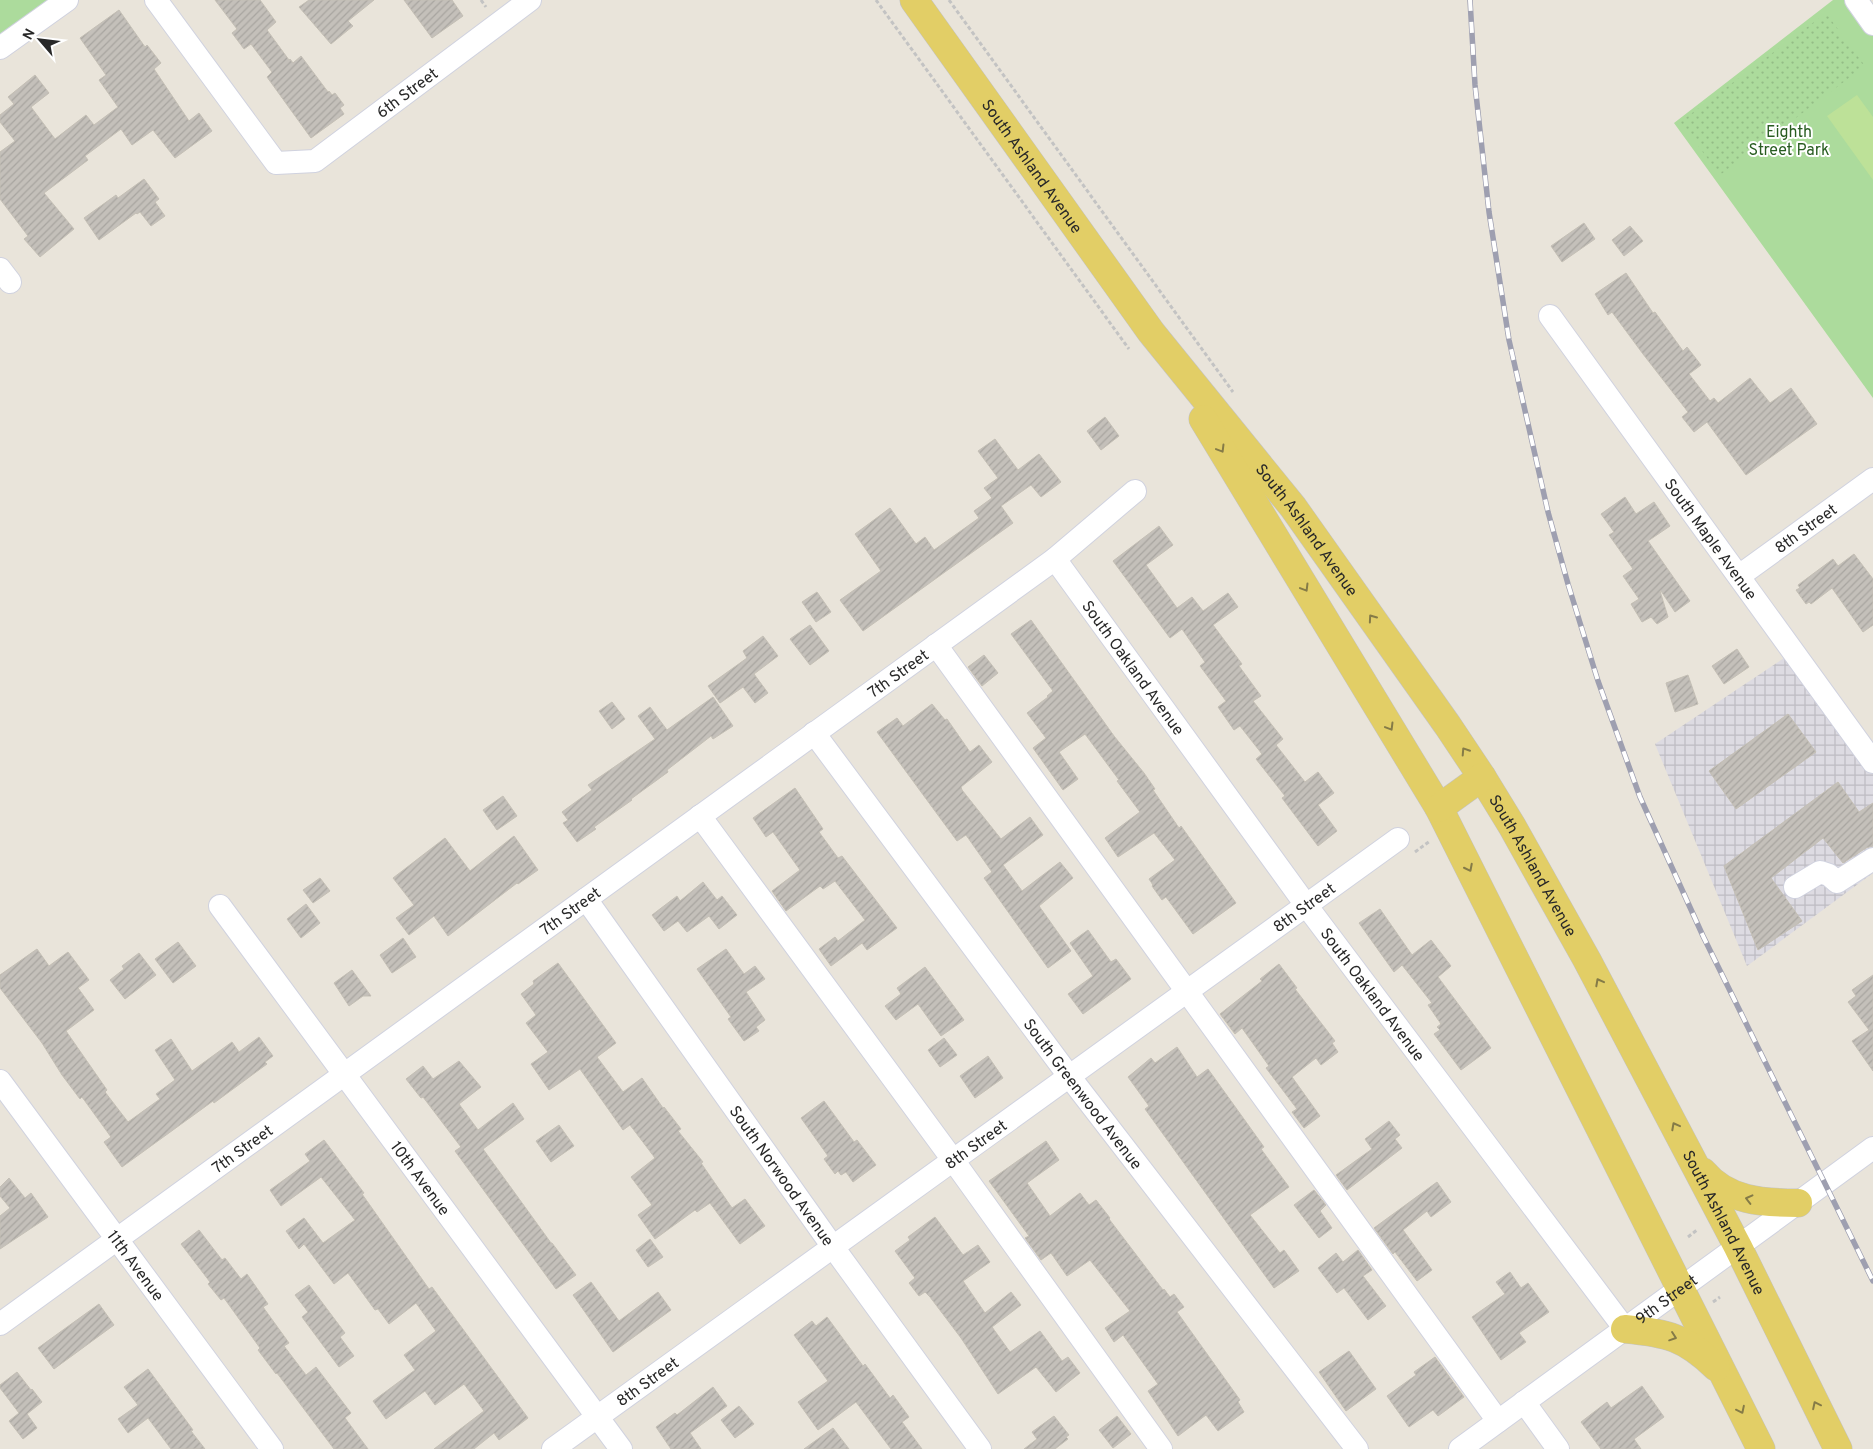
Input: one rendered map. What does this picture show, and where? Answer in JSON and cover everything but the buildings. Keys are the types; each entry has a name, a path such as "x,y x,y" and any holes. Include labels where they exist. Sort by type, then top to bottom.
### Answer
{"main road":[{"name":"South Ashland Avenue","path":"914,0 1150,332 1293,507 1448,726 1482,778 1512,826 1587,960 1738,1247 1838,1449"},
{"name":"South Ashland Avenue","path":"1150,332 1439,808 1761,1449"},
{"path":"1439,808 1482,778"},
{"path":"1691,1158 1710,1180 1732,1194 1759,1202 1798,1203"},
{"path":"1626,1329 1659,1333 1679,1339 1701,1352 1723,1374"}],"street":[{"path":"0,48 67,0"},
{"name":"6th Street","path":"156,0 276,163 315,161 526,1"},
{"path":"1856,0 1873,24"},
{"name":"South Maple Avenue","path":"1550,316 1873,762"},
{"name":"8th Street","path":"1739,576 1873,479"},
{"name":"7th Street","path":"0,1324 1055,559 1135,491"},
{"name":"South Oakland Avenue","path":"1055,559 1306,905 1626,1329"},
{"path":"936,645 1498,1421"},
{"name":"South Greenwood Avenue","path":"814,733 1069,1076 1357,1449"},
{"path":"700,816 953,1160 1161,1449"},
{"name":"8th Street","path":"553,1449 1398,838"},
{"path":"1795,887 1820,872 1829,875 1837,882 1873,859"},
{"name":"South Norwood Avenue","path":"586,899 980,1449"},
{"name":"10th Avenue","path":"220,906 621,1449"},
{"name":"11th Avenue","path":"0,1081 272,1449"},
{"name":"9th Street","path":"1460,1449 1873,1148"},
{"path":"1524,1402 1558,1449"}],"path":[{"path":"876,0 1129,349"},
{"path":"950,0 1176,314"},
{"path":"1688,1237 1697,1230"}],"shaded area":[{"path":"1793,652 1873,762 1873,873 1747,966 1655,744"}],"green space":[{"path":"0,0 67,0 0,48"},
{"name":"Eighth Street Park","path":"1833,0 1856,0 1873,24 1873,398 1674,123"},
{"path":"1826,13 1865,66 1720,175 1680,122"},
{"path":"1857,95 1873,117 1873,180 1827,116"}],"railway":[{"path":"1470,0 1475,85 1489,212 1509,340 1548,512 1598,681 1640,797 1703,936 1873,1281"}]}
